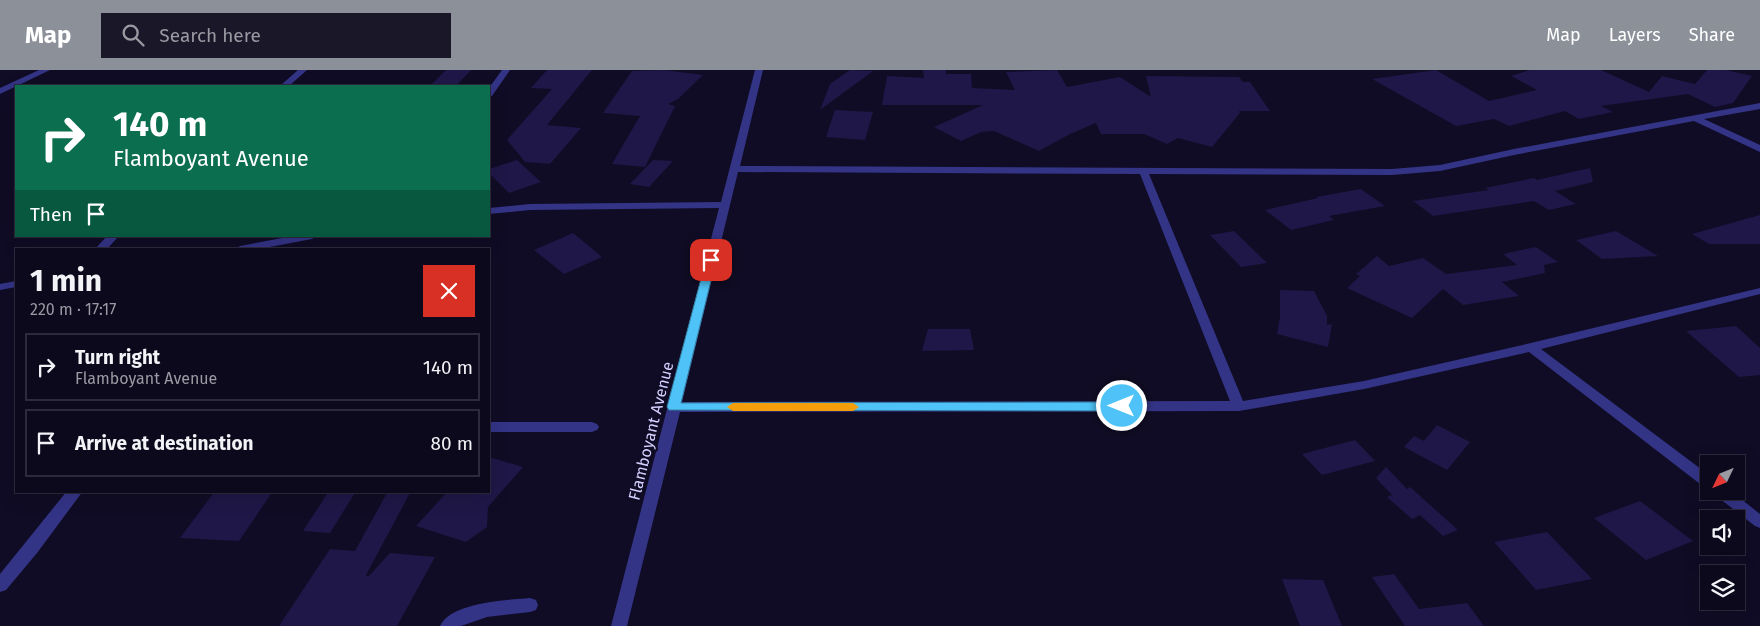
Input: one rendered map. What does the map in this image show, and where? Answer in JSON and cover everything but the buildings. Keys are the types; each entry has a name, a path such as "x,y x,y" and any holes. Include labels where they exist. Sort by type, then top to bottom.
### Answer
{"street":[{"path":"0,91 46,70"},
{"path":"285,85 302,70"},
{"path":"490,93 506,70"},
{"name":"Flamboyant Avenue","path":"619,626 759,70"},
{"path":"735,169 1383,172 1440,168 1760,106"},
{"path":"1695,118 1760,149"},
{"path":"1142,170 1240,406"},
{"path":"490,211 530,207 725,205"},
{"path":"101,248 113,237"},
{"path":"246,248 306,237"},
{"path":"0,287 15,284"},
{"path":"674,407 1240,406 1364,384 1530,347 1760,291"},
{"path":"1530,347 1700,476"},
{"path":"490,427 592,428"},
{"path":"0,586 74,493"},
{"path":"1732,500 1760,522"},
{"path":"448,626 456,619 496,608 530,604"}],"slow traffic":[{"path":"733,407 853,407"}],"route":[{"path":"711,260 674,407 1122,406"}]}
